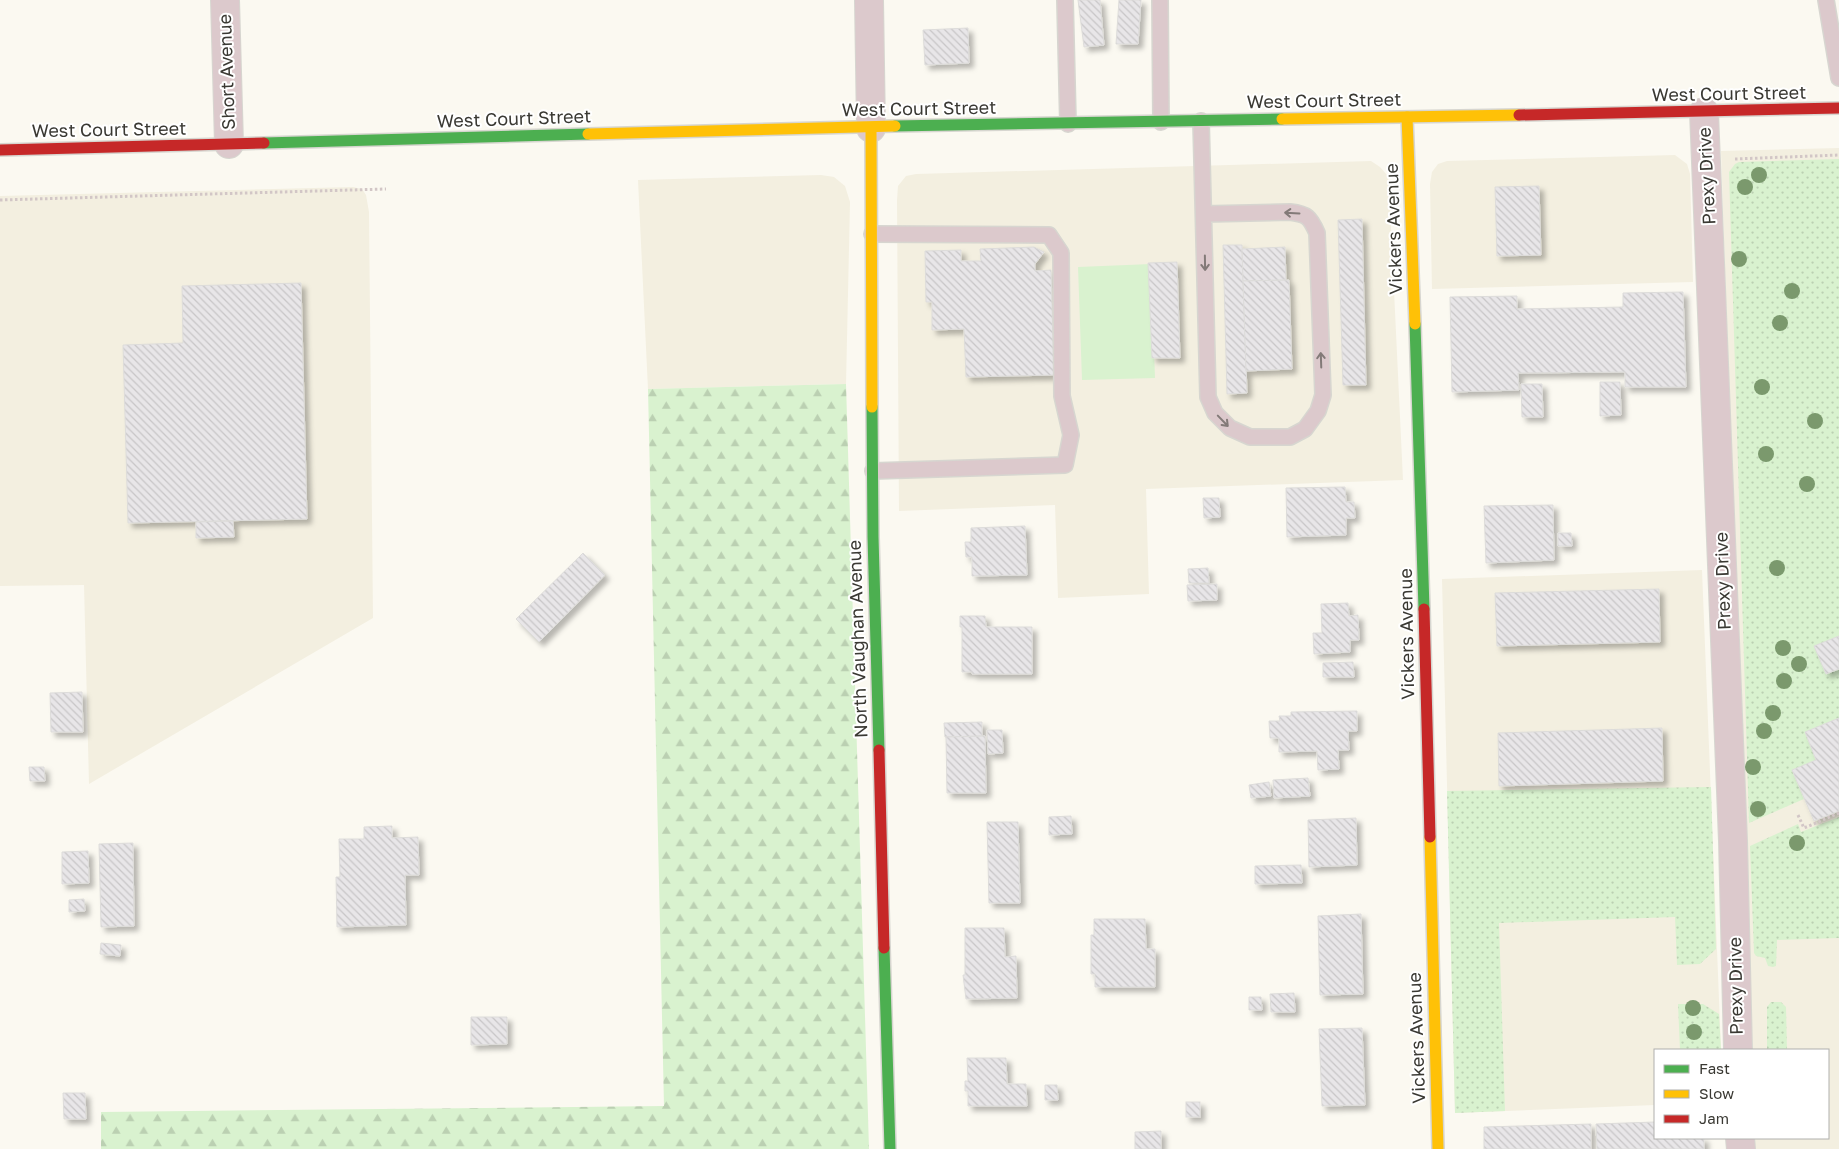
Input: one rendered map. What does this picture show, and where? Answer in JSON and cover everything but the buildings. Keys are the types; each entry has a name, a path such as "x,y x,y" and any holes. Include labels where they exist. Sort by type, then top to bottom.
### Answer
{"street":[{"name":"Short Avenue","path":"225,0 230,144"},
{"path":"869,0 871,128"},
{"name":"West Court Street","path":"0,150 821,128 1839,108"},
{"name":"Prexy Drive","path":"1704,112 1733,841 1738,1049"},
{"name":"Vickers Avenue","path":"1407,117 1419,438 1438,1149"},
{"name":"North Vaughan Avenue","path":"871,128 873,537 890,1149"}],"lane":[{"path":"1065,0 1068,124"},
{"path":"1160,0 1160,122"},
{"path":"1826,0 1839,78"},
{"path":"1201,121 1208,397 1216,413 1230,428 1250,437 1290,436 1305,429 1318,411 1323,395 1317,233 1311,220 1302,214 1290,212 1204,214"},
{"path":"872,234 1049,235 1061,253 1062,396 1071,435 1065,465 873,471"}],"path":[{"path":"1731,163 1735,159 1839,155"},
{"path":"0,200 386,189"},
{"path":"1798,815 1804,828 1839,813"}],"shaded area":[{"path":"1839,148 1839,1149 1754,1149 1754,1139 1829,1139 1829,1049 1751,1049 1721,151"},
{"path":"1675,155 1687,164 1690,174 1693,282 1432,289 1430,184 1432,172 1438,164 1447,161"},
{"path":"1371,161 1387,175 1389,185 1403,480 1146,489 1149,594 1058,598 1055,505 899,511 897,200 898,186 906,176 916,174"},
{"path":"821,175 834,177 845,186 850,202 846,384 648,389 638,180"},
{"path":"353,187 362,189 366,195 369,212 373,618 89,784 84,585 0,586 0,196"},
{"path":"1702,570 1721,1049 1654,1049 1654,1105 1455,1113 1442,579"}],"green space":[{"path":"1839,159 1839,636 1815,646 1839,669 1839,718 1805,732 1816,760 1792,770 1804,799 1749,823 1729,172 1739,162"},
{"path":"1151,264 1155,378 1082,380 1078,267"},
{"path":"846,384 869,1149 101,1149 101,1112 664,1106 648,389"},
{"path":"1711,787 1716,949 1700,964 1677,965 1675,917 1499,923 1505,1111 1455,1113 1447,791"},
{"path":"1839,817 1839,938 1777,940 1776,966 1768,966 1765,958 1756,956 1754,953 1750,846 1798,824 1801,832"},
{"path":"1771,1002 1781,1002 1786,1007 1787,1049 1767,1049 1767,1007"},
{"path":"1678,1004 1703,1004 1719,1014 1721,1049 1680,1049"}],"traffic: fast":[{"path":"895,126 1282,119"},
{"path":"264,143 588,134"},
{"path":"1415,324 1424,609"},
{"path":"872,407 873,537 879,750"},
{"path":"884,948 890,1149"}],"traffic: slow":[{"path":"1282,119 1519,115"},
{"path":"1407,117 1415,324"},
{"path":"588,134 895,126"},
{"path":"871,128 872,407"},
{"path":"1430,837 1438,1149"}],"traffic: jam":[{"path":"1519,115 1839,108"},
{"path":"0,150 264,143"},
{"path":"1424,609 1430,837"},
{"path":"879,750 884,948"}]}
